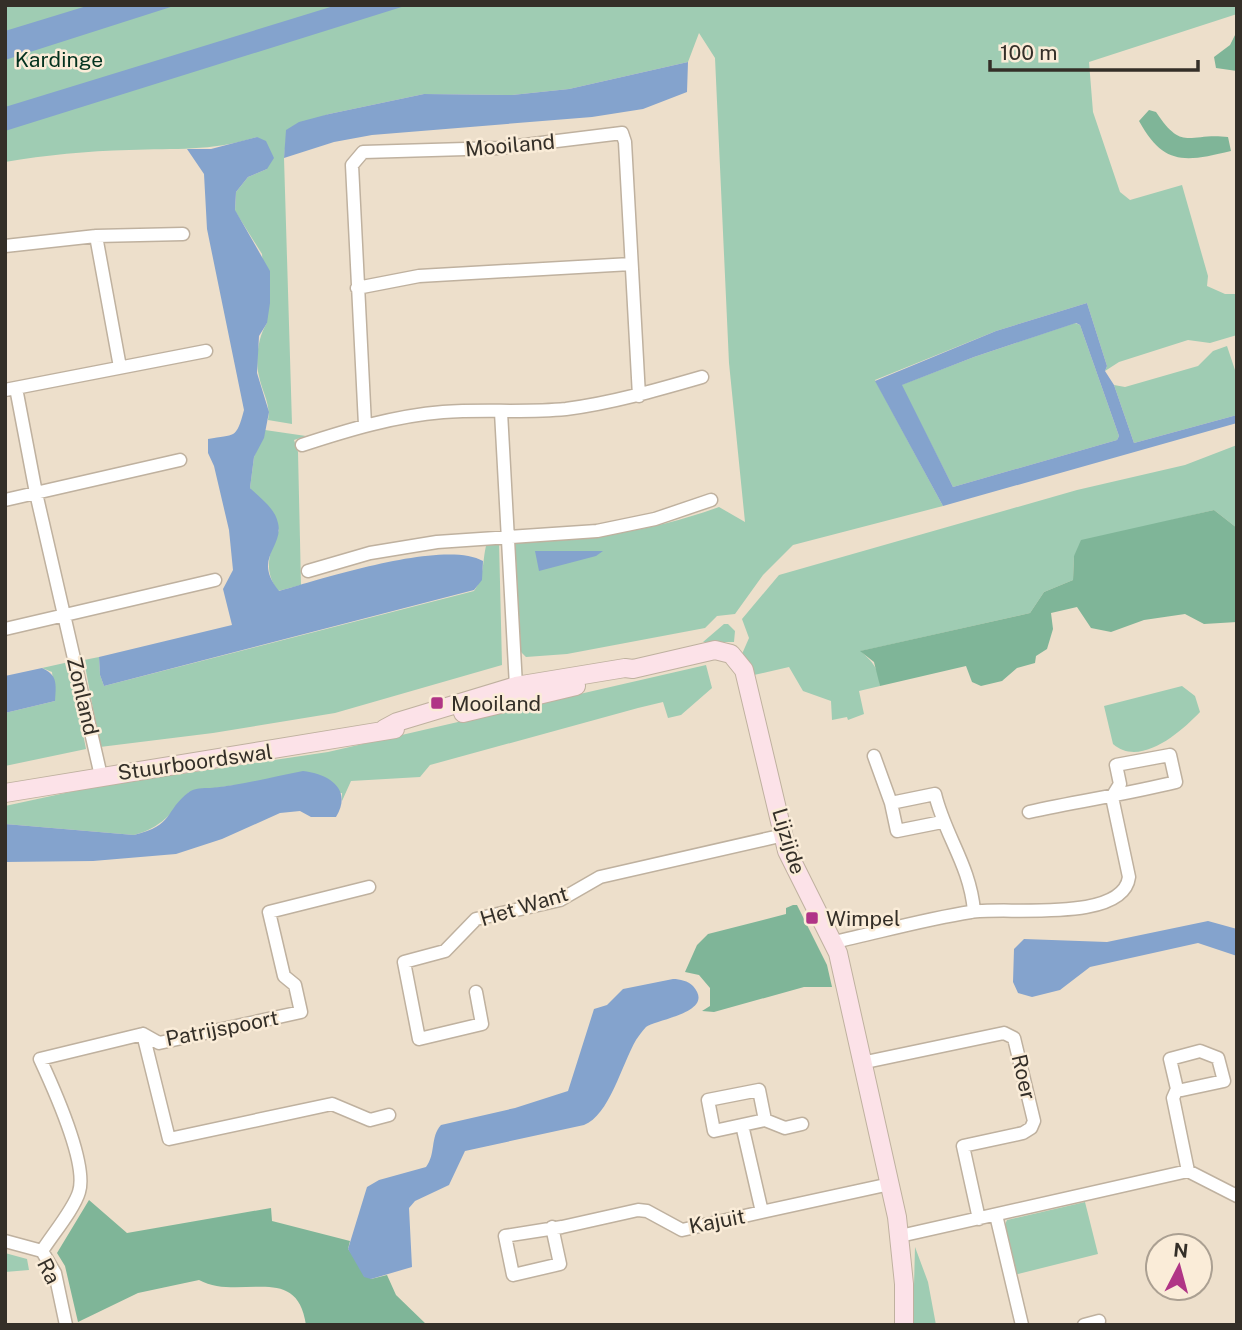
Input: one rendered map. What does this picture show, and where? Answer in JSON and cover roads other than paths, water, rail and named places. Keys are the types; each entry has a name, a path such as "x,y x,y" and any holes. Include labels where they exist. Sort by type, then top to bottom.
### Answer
{"street":[{"name":"Mooiland","path":"365,425 352,165 363,152 500,148 622,133 625,142 639,396"},
{"path":"5,246 96,236 183,234"},
{"path":"96,236 120,367"},
{"path":"357,288 419,276 631,264"},
{"name":"Zonland","path":"101,776 11,389 206,351"},
{"path":"302,445 365,425 443,412 566,409 639,396 702,377"},
{"path":"501,412 518,693"},
{"path":"5,500 180,460"},
{"path":"308,571 402,547 597,531 655,519 711,500"},
{"path":"5,629 215,580"},
{"name":"Lijzijde","path":"632,669 715,650 737,659 750,690 795,871 834,942 900,1236 904,1325"},
{"name":"Stuurboordswal","path":"5,793 101,776 257,754 384,729 397,722 518,693 624,675 632,669"},
{"path":"834,942 974,911 1057,911 1118,895 1127,886 1129,871 1112,797 1120,784 1116,765 1170,755 1176,782 1112,797 1093,798 1029,812"},
{"path":"874,756 891,803 897,831 942,821"},
{"path":"891,803 935,794 942,821 966,868 974,911"},
{"name":"Het Want","path":"476,992 482,1024 419,1039 404,962 445,951 476,919 560,900 600,877 784,835"},
{"name":"Patrijspoort","path":"42,1251 79,1193 81,1170 57,1097 40,1059 143,1034 159,1043 301,1012 295,985 284,976 269,912 369,887"},
{"name":"Roer","path":"862,1063 1004,1033 1014,1038 1034,1121 1031,1128 1023,1133 964,1146 979,1219"},
{"name":"Patrijspoort","path":"143,1034 169,1139 331,1104 370,1120 389,1115"},
{"path":"1177,1089 1173,1098 1188,1171"},
{"path":"765,1120 760,1090 708,1100 714,1130 765,1120 785,1128 802,1124"},
{"name":"Kajuit","path":"743,1125 762,1212"},
{"path":"900,1236 1188,1171 1237,1196"},
{"name":"Kajuit","path":"552,1227 560,1264 513,1275 505,1236 552,1227 562,1227 638,1210 647,1211 682,1230 890,1184"},
{"path":"996,1215 1022,1325"},
{"name":"Ra","path":"5,1241 42,1251 55,1273 66,1325"},
{"path":"1084,1325 1099,1321"}],"water":[{"path":"90,5 177,5 5,60 5,31"},
{"path":"337,5 408,5 5,131 5,107"},
{"path":"688,62 687,92 643,109 592,117 372,135 334,142 284,158 286,130 299,122 329,114 424,94 512,95 569,89"},
{"path":"257,137 266,141 274,158 267,169 248,177 236,192 235,210 270,271 270,303 267,323 259,336 257,373 269,412 264,438 254,457 250,488 270,508 278,523 277,540 268,562 271,580 279,591 382,563 441,555 465,555 483,561 482,580 474,590 104,686 99,657 232,625 223,589 233,570 229,530 214,466 208,453 208,439 233,434 239,426 244,410 207,229 204,174 187,149 211,149"},
{"path":"1087,303 1107,366 1105,371 1114,385 1134,443 1237,415 1237,423 943,506 875,381 996,331","holes":["1076,323 1080,325 1119,436 1117,440 953,487 902,385 974,357"]},
{"path":"535,551 603,551 596,556 539,571"},
{"path":"42,668 51,674 55,681 55,701 5,713 5,676"},
{"path":"303,771 322,776 336,785 342,798 336,817 311,817 300,811 280,813 222,839 176,854 93,861 5,862 5,824 134,835 163,822 181,799 194,790"},
{"path":"1208,921 1237,929 1237,956 1198,943 1090,967 1060,990 1032,997 1018,993 1013,982 1014,949 1024,939 1107,942"},
{"path":"673,979 693,986 698,995 697,1003 682,1014 646,1027 636,1040 608,1100 593,1120 584,1125 465,1151 449,1185 415,1201 409,1208 412,1267 371,1279 364,1277 348,1249 367,1187 379,1180 426,1167 431,1157 435,1135 441,1125 515,1108 568,1091 594,1009 607,1005 623,989"}],"place":[{"name":"Mooiland","path":"437,703"},
{"name":"Wimpel","path":"812,918"}],"park label":[{"name":"Kardinge","path":"59,59"}]}
